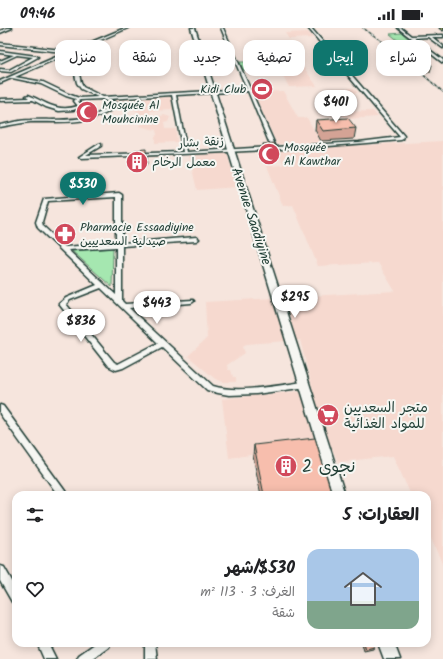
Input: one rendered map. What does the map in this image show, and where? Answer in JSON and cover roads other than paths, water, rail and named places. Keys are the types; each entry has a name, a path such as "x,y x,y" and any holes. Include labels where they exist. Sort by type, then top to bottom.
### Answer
{"main road":[{"name":"Avenue Saadiyine","path":"193,28 196,40"},
{"name":"Avenue Saadiyine","path":"208,76 338,491"},
{"path":"388,647 392,659"}],"street":[{"path":"0,32 11,28"},
{"path":"99,40 127,28"},
{"path":"222,28 227,40"},
{"name":"زنقة بشار","path":"99,145 81,157 274,148 401,139 402,137 309,28"},
{"path":"398,28 414,40"},
{"path":"428,36 443,48"},
{"path":"410,37 443,36"},
{"path":"0,44 55,52"},
{"path":"431,50 443,48"},
{"path":"0,52 36,57 10,71 0,70"},
{"path":"431,52 443,62"},
{"path":"1,61 16,54"},
{"path":"0,82 55,59"},
{"path":"235,60 274,148"},
{"path":"0,126 17,122 70,120 99,116 108,112 116,104 82,88 77,76"},
{"path":"11,77 42,83 79,99 249,90"},
{"path":"174,95 184,153"},
{"path":"28,96 60,110 71,110 80,106 76,101 79,99"},
{"path":"0,100 34,99"},
{"path":"119,300 119,195 46,200 39,222 40,226 205,384 216,391 231,392 304,384"},
{"path":"65,249 196,239"},
{"path":"102,284 68,299 62,304 111,364 120,366 162,344"},
{"path":"124,306 191,300"},
{"path":"1,412 60,491"},
{"path":"0,571 12,591"},
{"path":"44,647 50,659"},
{"path":"83,659 100,647"},
{"path":"150,647 151,659"}],"railway":[{"path":"363,28 396,51 443,92"}],"place":[{"name":"Kidi Club","path":"262,89"},
{"name":"Mosquée Al Mouhcinine","path":"87,112"},
{"name":"Mosquée Al Kawthar","path":"269,154"},
{"name":"معمل الرخام","path":"137,162"},
{"name":"Pharmacie Essaadiyine صيدلية السعدييين","path":"65,234"},
{"name":"متجر السعديين للمواد الغذائية","path":"328,415"},
{"name":"نجوى 2","path":"286,466"}]}
